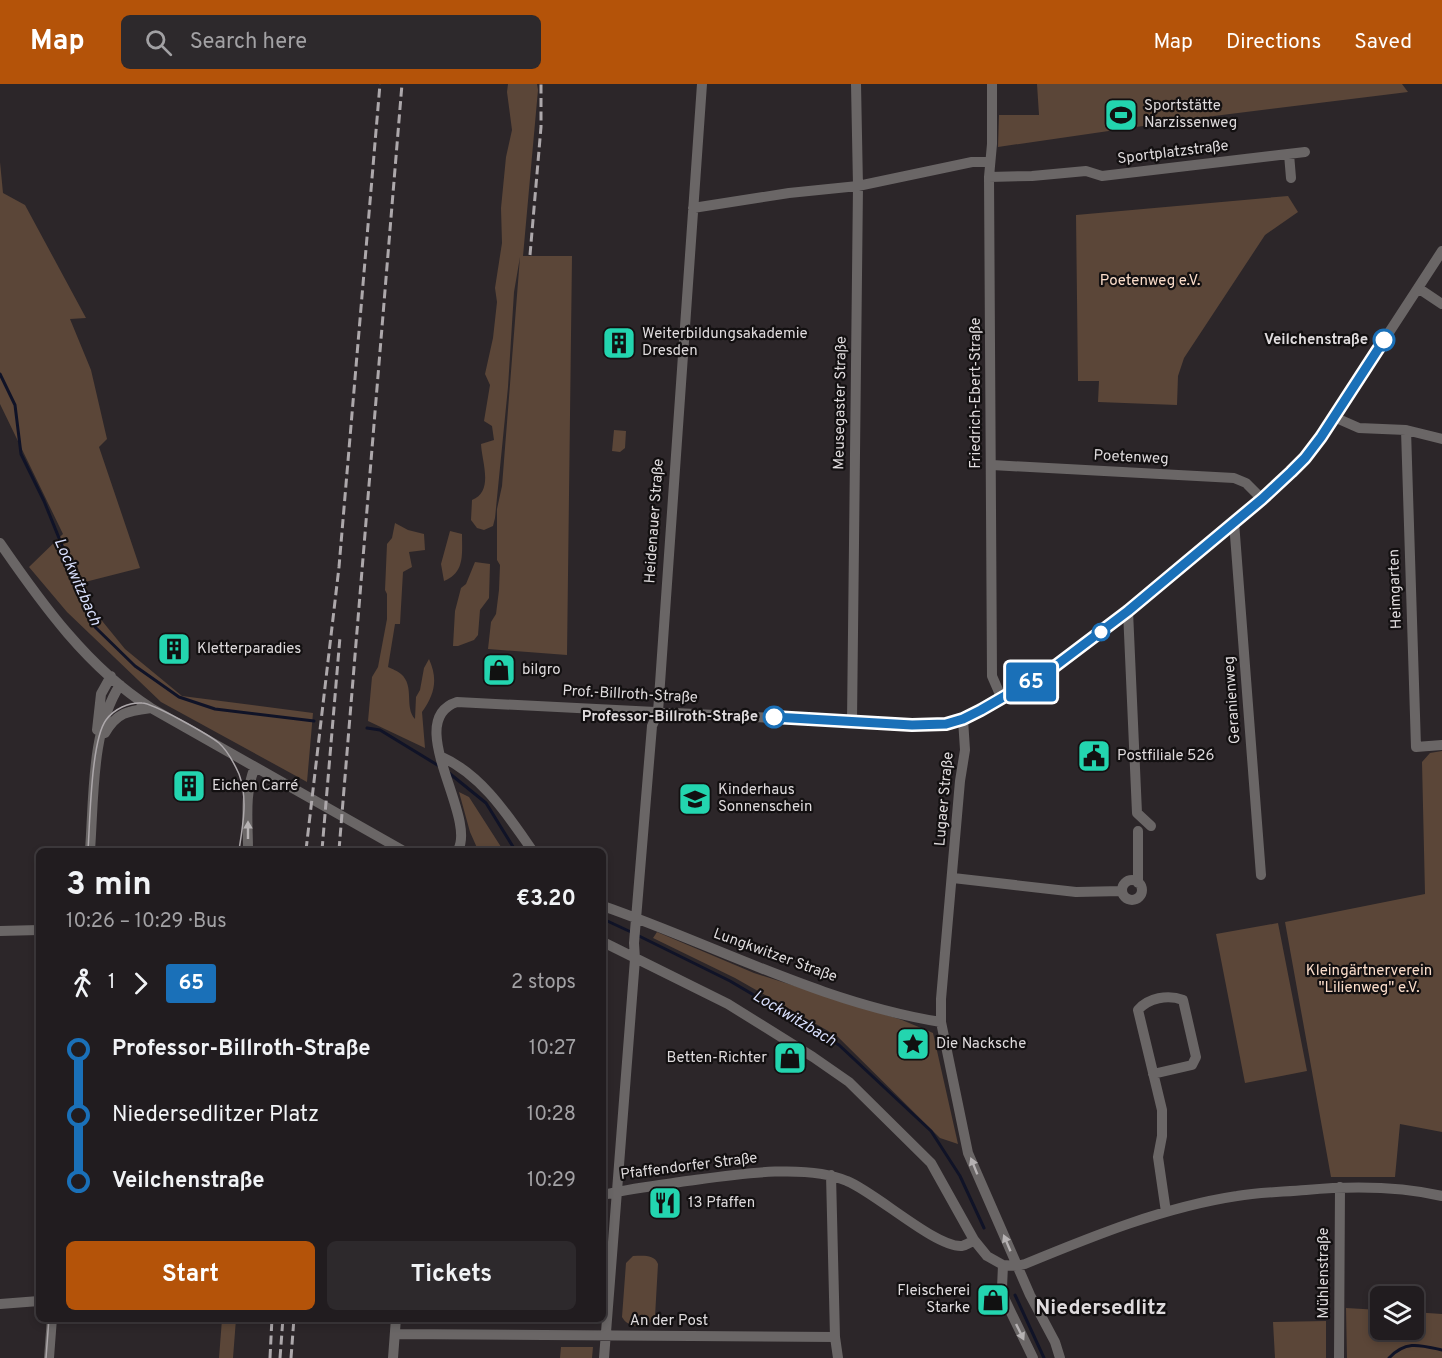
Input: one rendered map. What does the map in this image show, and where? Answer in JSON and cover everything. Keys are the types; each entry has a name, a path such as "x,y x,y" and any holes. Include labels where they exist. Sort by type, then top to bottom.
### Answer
{"street":[{"name":"Heidenauer Straße","path":"604,1358 635,959 633,944 652,726 658,712 702,84"},
{"name":"Meusegaster Straße","path":"852,722 858,186 856,84"},
{"name":"Friedrich-Ebert-Straße","path":"992,84 992,144 989,177 992,676 1002,699"},
{"name":"Sportplatzstraße","path":"989,177 1032,177 1086,171 1102,176 1305,153"},
{"path":"1289,154 1291,178"},
{"path":"693,208 789,193 858,186 972,162 990,162"},
{"path":"963,719 1050,670 1128,611 1262,499 1305,458 1442,251"},
{"path":"1418,288 1442,304"},
{"path":"1334,417 1359,428 1406,430 1442,439"},
{"name":"Heimgarten","path":"1406,430 1416,747 1442,745"},
{"name":"Poetenweg","path":"992,465 1234,478 1246,483 1262,499"},
{"name":"Geranienweg","path":"1234,522 1262,875"},
{"path":"0,543 53,616 120,685 151,708 398,848"},
{"path":"1128,611 1137,813 1151,826"},
{"path":"99,744 97,730 101,694 111,676"},
{"path":"90,848 99,744 107,708 120,685"},
{"name":"Prof.-Billroth-Straße","path":"459,848 461,832 437,734 439,717 443,710 458,702 932,726 963,719"},
{"path":"99,744 111,722 117,717 130,711 151,708"},
{"name":"Lugaer Straße","path":"963,719 965,750 960,781 941,999 941,1022 968,1153 1017,1266 1055,1342 1060,1358"},
{"path":"441,757 453,762 478,782 504,810 531,848"},
{"path":"248,848 249,788 255,767"},
{"path":"1138,831 1138,883 1141,891 1136,898 1127,898 1122,891 1123,885 1129,880 1138,883"},
{"path":"953,878 1076,892 1122,891"},
{"name":"Lungkwitzer Straße","path":"606,907 797,983 914,1018 941,1022"},
{"path":"0,931 36,930"},
{"path":"606,944 728,1004 849,1082 931,1163 974,1240 987,1256 1003,1265 1017,1266 1166,1212 1238,1196 1340,1187 1423,1191 1442,1196"},
{"path":"1153,1074 1192,1065 1196,1057 1183,1000 1174,996 1149,1001 1138,1010 1153,1074 1162,1110 1162,1136 1158,1157 1166,1212"},
{"name":"Pfaffendorfer Straße","path":"606,1194 746,1173 831,1175 859,1186 936,1237 953,1245 963,1246 974,1240"},
{"path":"831,1175 835,1337 838,1358"},
{"name":"Mühlenstraße","path":"1339,1358 1340,1187"},
{"path":"1003,1265 1002,1288 1005,1300 1033,1358"},
{"path":"0,1304 36,1301"},
{"path":"49,1358 52,1322"},
{"path":"393,1358 396,1322"},
{"name":"An der Post","path":"395,1334 835,1337"}],"green space":[{"path":"508,84 537,84 538,90 523,256 572,256 567,655 488,649 491,622 496,614 499,590 497,509 502,486 520,257 514,292 508,387 495,518 493,526 484,530 477,528 471,520 472,500 479,496 485,483 481,444 494,440 492,426 484,421 490,385 485,374 493,338 497,302 495,288 502,243 501,208 506,157 512,130"},
{"name":"Sportstätte Narzissenweg","path":"1037,84 1402,84 1408,92 1198,118 998,147 999,115 1039,115"},
{"path":"0,162 3,193 25,205 86,318 70,319 91,370 107,439 99,447 140,568 85,582 94,611 125,649 182,696 313,713 307,782 161,702 67,612 29,567 63,534 0,404"},
{"name":"Poetenweg e.V.","path":"1288,196 1298,212 1265,235 1184,358 1178,376 1177,405 1098,402 1099,381 1078,381 1076,215"},
{"path":"614,430 626,431 625,448 620,452 612,451"},
{"path":"395,523 408,530 424,534 425,550 409,552 412,567 403,572 400,624 395,624 388,667 400,673 408,684 410,709 415,719 416,697 420,690 424,668 429,659 434,673 434,686 430,699 422,712 425,748 368,721 372,677 378,667 387,619 385,590 387,544 392,538"},
{"path":"450,531 462,534 462,556 456,573 444,581 441,564"},
{"path":"475,562 490,564 489,598 480,610 478,635 474,640 453,646 455,611 461,588 466,584"},
{"name":"Kleingärtnerverein \"Lilienweg\" e.V.","path":"1442,751 1442,1132 1400,1124 1395,1177 1331,1177 1285,922 1425,894 1422,762 1430,753"},
{"path":"459,792 469,797 502,848 477,848 470,832"},
{"path":"1278,923 1307,1071 1245,1083 1216,934"},
{"path":"657,932 754,973 902,1020 933,1033 958,1144 940,1138 837,1036 735,978 653,938"},
{"path":"633,1256 651,1257 658,1264 655,1317 648,1324 638,1326 629,1324 622,1317 626,1263"},
{"path":"1346,1308 1370,1309 1370,1340 1424,1340 1424,1313 1442,1314 1442,1358 1347,1358"},
{"path":"1326,1321 1326,1358 1275,1358 1273,1322"},
{"path":"222,1322 236,1322 233,1358 219,1358"},
{"path":"561,1347 593,1347 592,1358 560,1358"}],"waterway":[{"name":"Lockwitzbach","path":"0,374 15,405 21,454 44,501 95,627 135,666 179,697 215,709 314,721"},
{"name":"Lockwitzbach","path":"367,728 380,730 439,766"},
{"name":"Lockwitzbach","path":"449,773 486,803 514,848"},
{"name":"Lockwitzbach","path":"606,920 631,932"},
{"name":"Lockwitzbach","path":"637,935 730,981 839,1045 931,1131 960,1176 984,1228"},
{"name":"Lockwitzbach","path":"1015,1295 1044,1358"},
{"path":"1389,1358 1407,1346 1442,1350"}],"tram line":[{"path":"88,848 94,763 101,730 113,713 127,705 137,703 148,704 181,720 219,743 228,753 242,783 244,812 239,848"},
{"path":"46,1358 49,1322"}],"railway":[{"path":"306,848 339,567 380,84"},
{"path":"339,848 402,84"},
{"path":"530,255 541,127 541,84"},
{"path":"322,848 340,637"},
{"path":"270,1358 272,1322"},
{"path":"280,1358 283,1322"},
{"path":"291,1358 294,1322"}],"bus line":[{"name":"65","path":"774,717 932,726 946,724 981,710 1050,670 1128,611 1291,472 1321,437 1384,340"}],"place":[{"name":"Sportstätte Narzissenweg","path":"1121,115"},
{"name":"Veilchenstraße","path":"1384,340"},
{"name":"Weiterbildungsakademie Dresden","path":"619,343"},
{"name":"Kletterparadies","path":"174,649"},
{"name":"bilgro","path":"499,670"},
{"name":"Professor-Billroth-Straße","path":"774,717"},
{"name":"Postfiliale 526","path":"1094,756"},
{"name":"Eichen Carré","path":"189,786"},
{"name":"Kinderhaus Sonnenschein","path":"695,799"},
{"name":"Die Nacksche","path":"913,1044"},
{"name":"Betten-Richter","path":"790,1058"},
{"name":"13 Pfaffen","path":"665,1203"},
{"name":"Fleischerei Starke","path":"993,1300"}],"district":[{"name":"Niedersedlitz","path":"1101,1308"}]}
